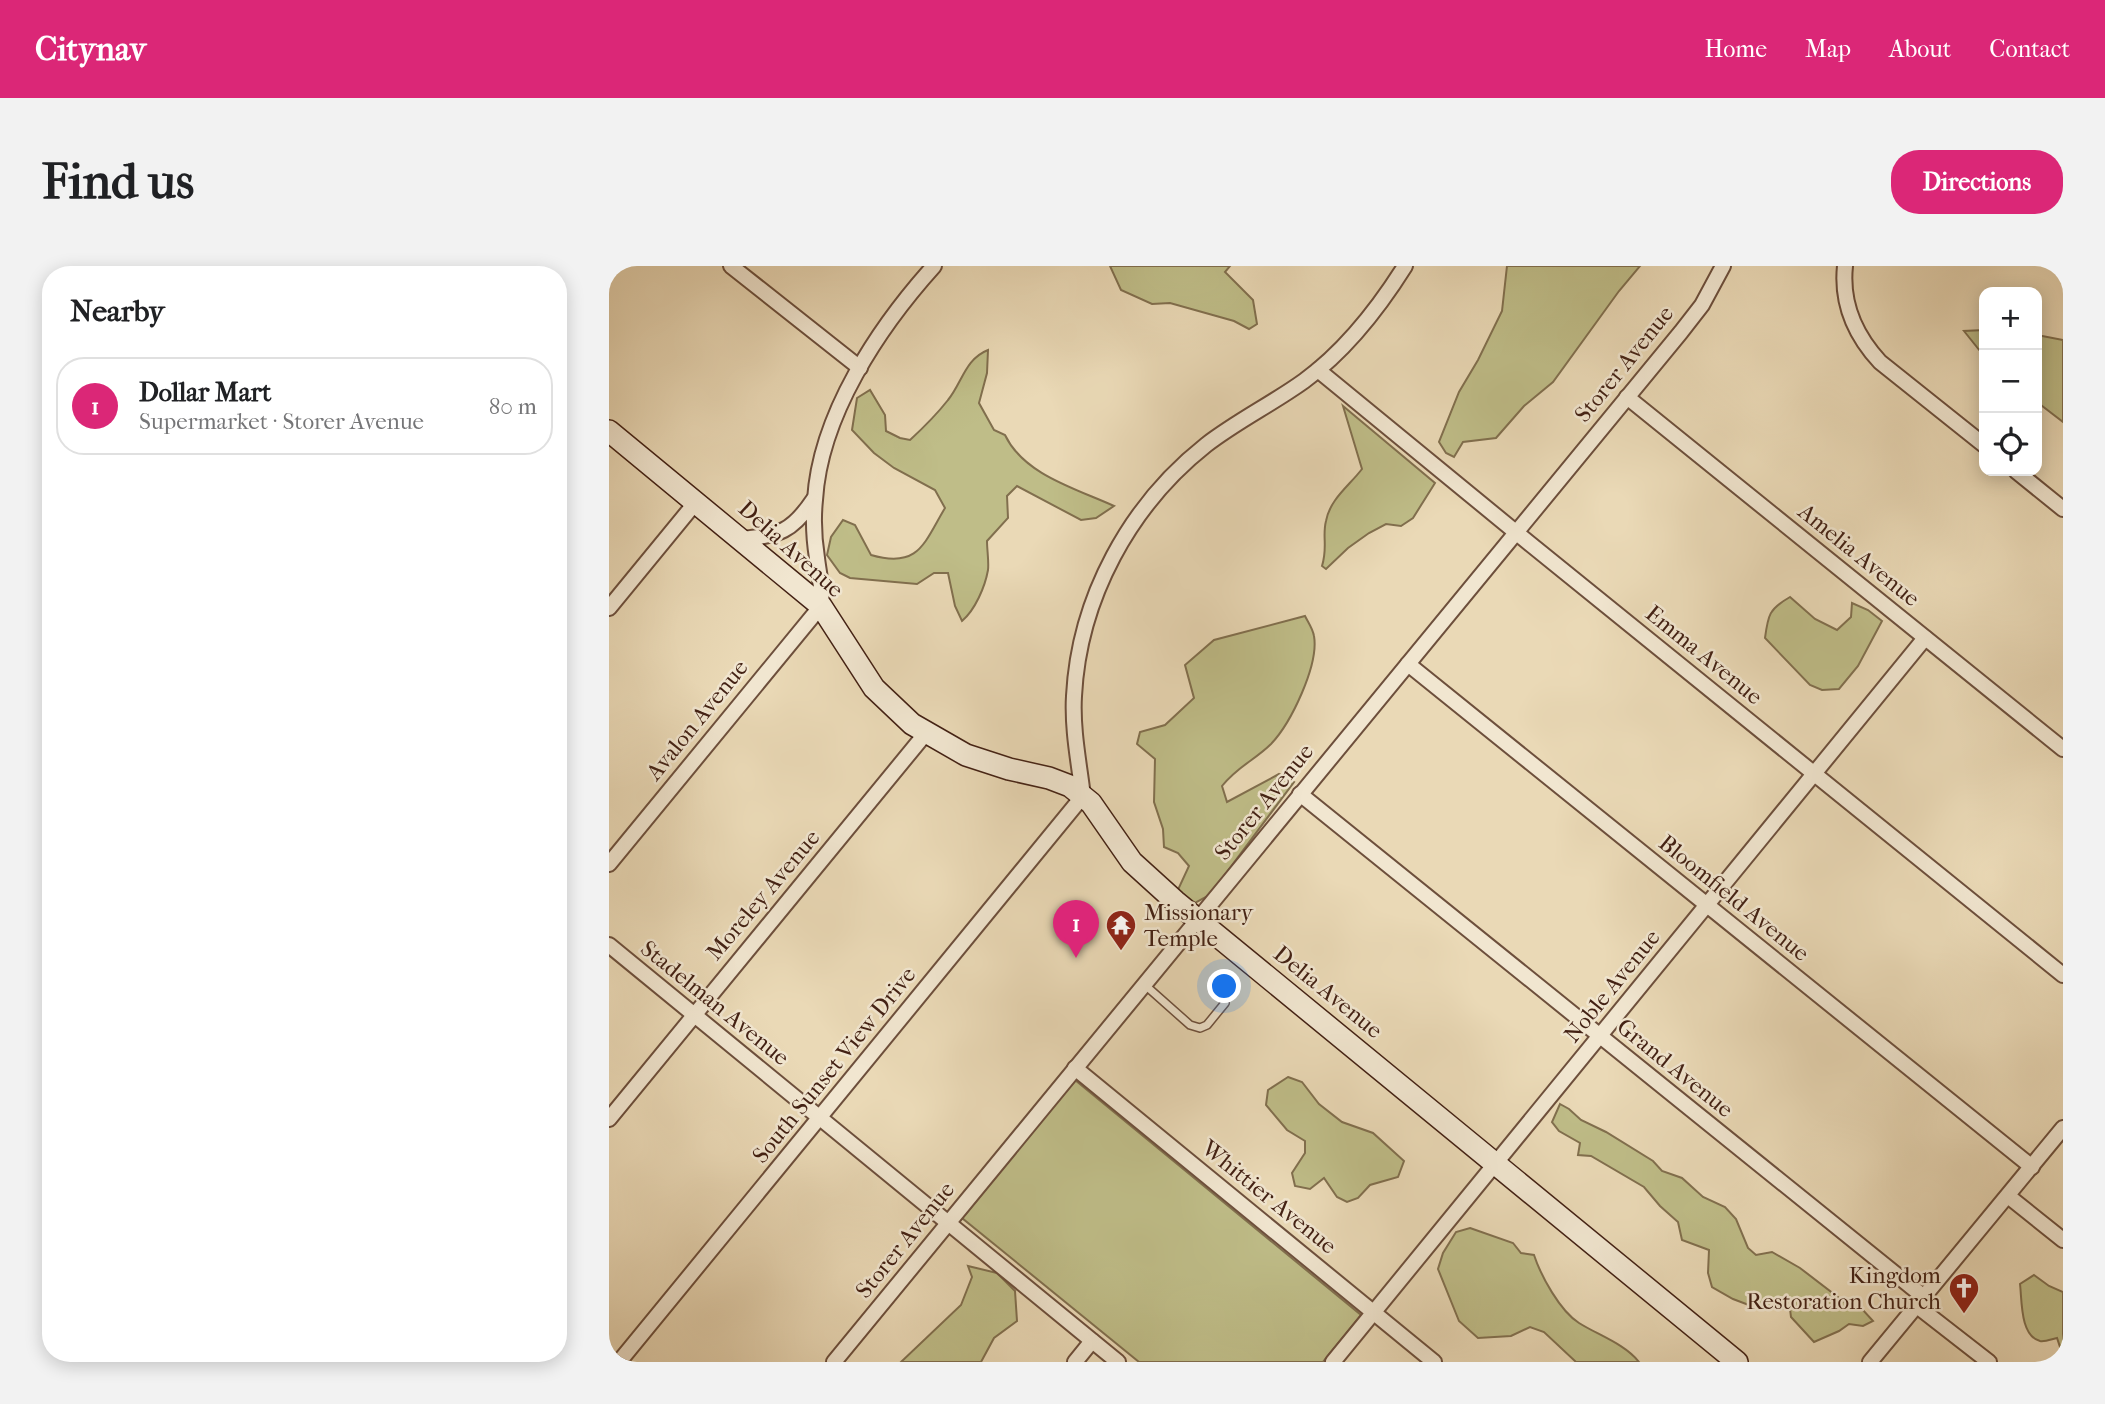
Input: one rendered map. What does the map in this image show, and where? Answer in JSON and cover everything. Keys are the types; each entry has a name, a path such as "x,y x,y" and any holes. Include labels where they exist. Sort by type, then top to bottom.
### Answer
{"street":[{"path":"731,266 860,368"},
{"path":"821,606 823,589 815,547 815,498 823,453 860,368 892,318 934,266"},
{"path":"1083,796 1074,716 1076,670 1087,618 1099,584 1115,552 1143,510 1179,468 1228,429 1318,370 1365,323 1405,266"},
{"name":"Storer Avenue","path":"834,1362 1702,305 1723,266"},
{"path":"1845,266 1844,288 1849,311 1859,335 1869,349 1880,362 1979,441"},
{"name":"Emma Avenue","path":"1318,370 2063,975"},
{"name":"Amelia Avenue","path":"1627,397 2063,749"},
{"name":"Delia Avenue","path":"609,431 821,606 874,688 912,724 966,755 1049,778 1070,786 1083,796 1132,862 1737,1362"},
{"path":"2022,476 2063,509"},
{"path":"741,539 782,533 800,518 815,498"},
{"path":"609,608 696,502"},
{"name":"Avalon Avenue","path":"609,864 821,606"},
{"name":"Noble Avenue","path":"1333,1362 1925,638"},
{"name":"Bloomfield Avenue","path":"1408,664 2032,1167"},
{"name":"Moreley Avenue","path":"609,1119 926,733"},
{"name":"Grand Avenue","path":"1300,794 1921,1301 1989,1362"},
{"name":"South Sunset View Drive","path":"619,1362 1083,796"},
{"name":"Stadelman Avenue","path":"609,945 1118,1362"},
{"name":"Whittier Avenue","path":"1075,1068 1434,1362"},
{"path":"1870,1362 2063,1128"},
{"path":"2008,1196 2063,1240"},
{"path":"1075,1362 1092,1341"}],"lane":[{"path":"1144,985 1190,1025 1200,1028 1207,1025 1225,1003"}],"shaded area":[{"path":"1110,266 1230,266 1225,272 1253,300 1257,324 1249,329 1234,321 1170,303 1152,304 1121,290"},
{"path":"1507,266 1640,266 1553,382 1524,406 1496,438 1463,442 1454,457 1446,453 1439,442 1459,392 1502,311"},
{"path":"1979,330 1979,350 1964,331"},
{"path":"2042,336 2063,340 2063,422 2042,406"},
{"path":"988,350 987,373 979,403 994,430 1005,435 1025,461 1038,471 1114,506 1096,518 1081,520 1017,486 1007,496 1008,518 987,541 988,567 985,584 975,605 962,621 955,606 948,573 934,573 917,584 850,578 840,573 827,555 831,537 843,520 855,525 871,555 887,558 910,556 925,542 945,508 935,490 894,468 874,453 852,430 857,398 870,390 885,415 886,431 910,440 948,400 974,359"},
{"path":"1343,406 1435,483 1413,518 1401,526 1386,524 1369,533 1326,569 1322,566 1328,513 1336,499 1362,469"},
{"path":"1790,597 1815,619 1837,630 1851,617 1852,603 1868,610 1882,621 1858,666 1839,689 1822,690 1810,685 1765,638 1771,613"},
{"path":"1305,616 1313,633 1314,648 1308,677 1295,708 1271,744 1222,786 1227,802 1279,774 1294,782 1215,888 1195,903 1176,894 1189,866 1178,853 1164,847 1163,829 1154,802 1155,759 1137,744 1140,732 1165,725 1194,698 1185,665 1214,640"},
{"path":"1288,1077 1302,1082 1319,1104 1342,1122 1373,1133 1404,1161 1398,1177 1370,1185 1358,1198 1347,1202 1337,1197 1324,1178 1310,1189 1295,1186 1292,1173 1305,1153 1305,1141 1287,1130 1266,1105 1268,1090"},
{"path":"1075,1080 1361,1315 1323,1362 1139,1362 962,1218"},
{"path":"1560,1104 1581,1120 1653,1161 1662,1171 1682,1178 1703,1197 1725,1207 1736,1219 1748,1248 1756,1255 1772,1252 1800,1268 1847,1304 1863,1310 1873,1321 1863,1326 1849,1324 1814,1342 1791,1317 1790,1309 1754,1307 1712,1287 1708,1273 1709,1250 1682,1240 1678,1222 1644,1187 1591,1156 1578,1155 1580,1143 1559,1131 1552,1122"},
{"path":"1470,1228 1513,1243 1521,1253 1534,1255 1541,1273 1565,1310 1579,1323 1619,1345 1639,1362 1576,1362 1544,1332 1530,1327 1511,1336 1478,1338 1459,1321 1438,1269 1443,1253 1456,1232"},
{"path":"968,1266 997,1273 1015,1291 1017,1321 994,1338 981,1362 901,1362 961,1305 972,1277"},
{"path":"2034,1275 2063,1292 2063,1356 2057,1338 2040,1341 2033,1338 2025,1325 2020,1284"}],"place":[{"name":"Missionary Temple","path":"1121,952"},
{"name":"Dollar Mart","path":"1076,958"},
{"name":"Kingdom Restoration Church","path":"1964,1315"}]}
